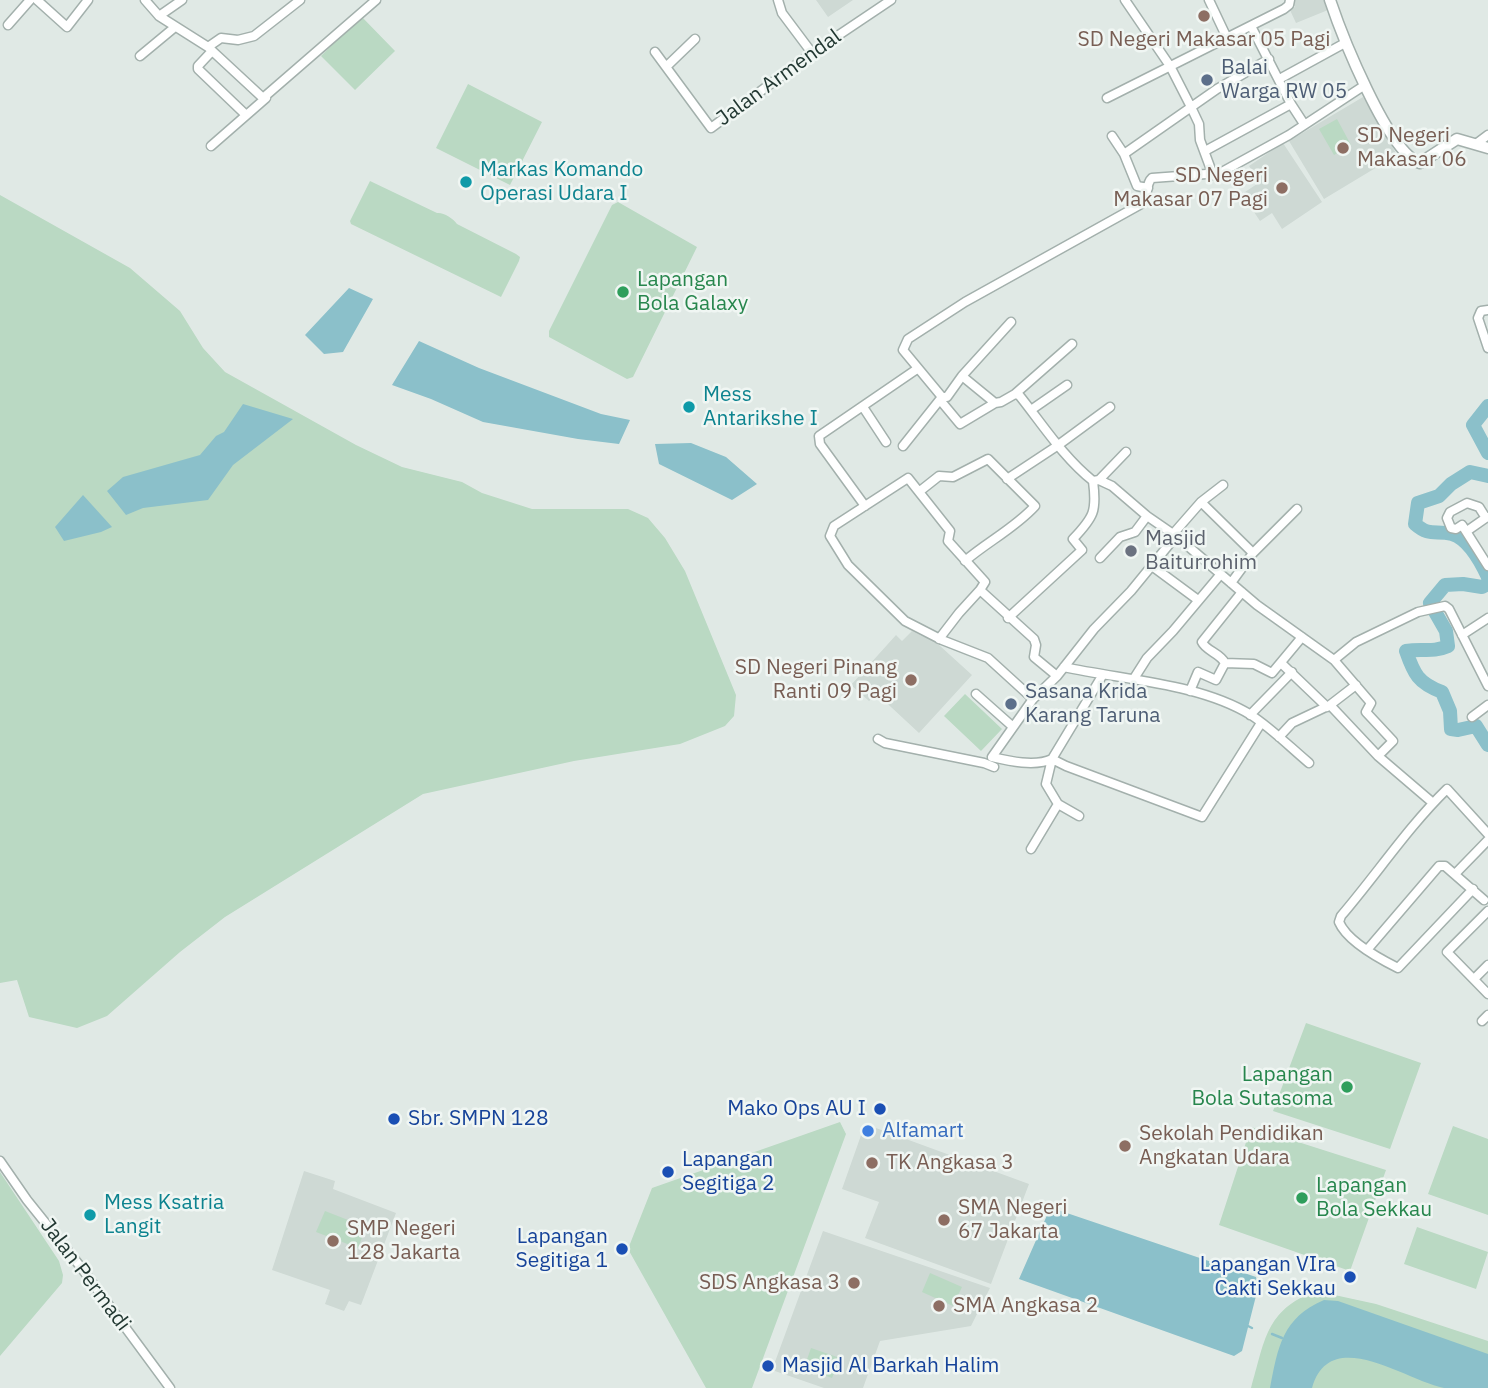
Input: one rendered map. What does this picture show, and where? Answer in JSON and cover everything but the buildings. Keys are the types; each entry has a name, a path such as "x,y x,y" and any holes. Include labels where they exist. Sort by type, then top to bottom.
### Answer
{"street":[{"path":"8,25 30,0"},
{"path":"37,0 67,27 88,0"},
{"path":"145,0 159,16 210,49 260,96 267,96"},
{"path":"159,16 182,0"},
{"path":"246,115 198,66 221,38 238,40 254,36 300,0"},
{"path":"211,146 376,0"},
{"path":"779,0 782,13 812,53"},
{"name":"Jalan Armendal","path":"654,52 667,66 710,128 812,53 891,0"},
{"path":"1125,0 1170,66 1191,107 1199,124 1199,135 1213,175"},
{"path":"1209,0 1227,38"},
{"path":"1107,98 1287,7 1290,0"},
{"path":"1329,0 1365,85 1383,119 1412,161 1420,163 1457,139 1488,148"},
{"path":"1251,26 1304,124"},
{"path":"140,56 175,27"},
{"path":"667,66 695,39"},
{"path":"1283,77 1345,43"},
{"path":"1124,153 1217,89 1269,59"},
{"path":"1072,344 1015,394 960,424 904,354 905,343 965,302 1143,204 1149,181 1158,177 1220,173 1264,150 1365,85"},
{"path":"1205,151 1291,104"},
{"path":"1112,135 1124,153 1137,186 1148,188"},
{"path":"1476,144 1488,135"},
{"path":"1488,310 1481,311 1478,318 1488,348"},
{"path":"902,446 1012,322"},
{"path":"865,506 820,444 818,436 917,369"},
{"path":"962,376 995,403"},
{"path":"1031,410 1068,385"},
{"path":"1015,394 1019,395 1058,446 1096,480 1112,486 1147,516 1175,535 1220,575 1334,660 1371,703 1366,712 1393,742 1378,756"},
{"path":"863,407 886,442"},
{"path":"1007,479 1058,446 1110,407"},
{"path":"1008,618 1082,550 1073,539 1088,524 1093,513 1096,480 1126,452"},
{"path":"920,491 939,476 953,477 988,459 1035,506 1026,516 985,543 965,561"},
{"path":"939,639 985,582 948,541 950,531 907,478 834,526 830,536 848,565 905,621 939,639 988,658 1033,699"},
{"path":"1223,485 1201,502 1152,566 1094,629 1057,676 1033,699 992,757 1014,762 1052,759 1202,817 1261,723"},
{"path":"1201,502 1253,553"},
{"path":"1466,531 1487,517 1472,503 1450,512 1447,518 1451,528 1456,529 1462,525 1488,566"},
{"path":"1231,583 1253,553 1297,509"},
{"path":"1100,558 1120,537 1135,531 1147,516"},
{"path":"1152,566 1198,600"},
{"path":"1133,680 1147,658 1220,575"},
{"path":"980,590 1035,641 1034,657 1057,676"},
{"path":"1242,592 1202,642 1225,663 1254,664 1271,673 1301,637"},
{"path":"1334,660 1350,645 1418,612 1445,606 1449,608 1488,686"},
{"path":"1462,635 1488,618"},
{"path":"1190,691 1198,672 1216,680 1225,663"},
{"path":"1281,663 1378,756 1431,801"},
{"path":"1064,667 1190,691 1250,715 1309,763"},
{"path":"1250,715 1292,672"},
{"path":"1079,816 1058,804 1046,784 1052,759 1102,676"},
{"path":"1279,737 1292,723 1328,706 1356,685"},
{"path":"976,694 1012,726"},
{"path":"1472,717 1488,705"},
{"path":"877,739 994,767"},
{"path":"1473,889 1401,967 1395,967 1367,950 1342,929 1339,922 1431,801 1447,789 1488,834"},
{"path":"1031,849 1058,804"},
{"path":"1455,874 1488,840"},
{"path":"1367,950 1439,866 1445,866 1484,900"},
{"path":"1488,911 1447,952 1488,994"},
{"path":"1474,979 1488,965"},
{"name":"Jalan Permadi","path":"0,1161 170,1388"}],"shaded area":[{"path":"816,0 853,0 828,17"},
{"path":"1292,0 1325,0 1328,10 1296,23 1290,10 1295,7"},
{"name":"SD Negeri Makasar 06","path":"1363,97 1397,155 1324,199 1289,141"},
{"name":"SD Negeri Makasar 07 Pagi","path":"1283,143 1322,202 1282,229 1272,213 1260,221 1242,194 1260,182 1249,166"},
{"name":"SD Negeri Pinang Ranti 09 Pagi","path":"912,631 924,637 928,635 972,675 919,733 877,694 869,701 851,685 896,635 902,641"},
{"name":"SMA Negeri 67 Jakarta","path":"865,1124 1029,1184 991,1284 865,1238 879,1202 842,1189"},
{"name":"SMP Negeri 128 Jakarta","path":"304,1171 335,1181 333,1189 396,1213 361,1305 349,1301 344,1311 325,1304 330,1290 272,1270"},
{"name":"SMA Angkasa 2","path":"823,1231 990,1288 971,1326 880,1341 863,1388 824,1388 772,1370"}],"green space":[{"path":"361,16 395,51 355,90 321,56"},
{"path":"468,84 542,122 510,185 436,148"},
{"path":"1337,119 1351,145 1334,155 1319,129"},
{"path":"370,181 448,216 457,224 520,257 501,297 351,224 350,221"},
{"path":"0,195 130,268 180,311 203,348 225,372 356,445 402,467 462,482 482,493 532,509 628,509 648,518 665,538 685,571 736,695 734,716 725,726 680,744 574,761 423,794 225,917 180,952 107,1016 77,1028 29,1017 17,980 0,983"},
{"name":"Lapangan Bola Galaxy","path":"618,202 697,247 633,377 627,379 549,337 549,331 612,205"},
{"path":"965,694 1002,729 981,751 944,716"},
{"name":"Lapangan Bola Sutasoma","path":"1306,1023 1421,1063 1390,1149 1273,1111"},
{"path":"840,1122 846,1134 752,1388 706,1388 628,1249 652,1188"},
{"path":"1453,1126 1488,1139 1488,1215 1428,1194"},
{"name":"Lapangan Bola Sekkau","path":"1251,1127 1386,1170 1350,1271 1219,1225"},
{"path":"0,1172 59,1261 63,1275 62,1283 0,1356"},
{"path":"325,1211 366,1227 358,1248 316,1232"},
{"path":"1417,1227 1488,1252 1476,1289 1404,1264"},
{"path":"930,1273 962,1287 953,1306 922,1292"},
{"path":"1316,1291 1376,1304 1488,1341 1488,1388 1251,1388 1264,1342 1277,1318 1299,1299"},
{"path":"811,1348 840,1358 832,1378 804,1368"}],"water":[{"path":"349,288 373,299 343,352 324,354 305,335"},
{"path":"419,341 479,368 601,414 630,420 619,444 483,422 392,385"},
{"path":"243,404 293,419 233,465 208,500 143,508 126,515 107,491 123,477 200,455 216,436 224,432"},
{"path":"691,443 726,457 757,484 732,500 659,464 655,444"},
{"path":"83,495 112,527 64,541 55,527"},
{"path":"1055,1209 1256,1277 1258,1288 1242,1351 1234,1356 1019,1279 1048,1213"},
{"path":"1324,1300 1338,1301 1488,1354 1488,1388 1444,1388 1370,1361 1351,1358 1335,1360 1321,1369 1312,1388 1270,1388 1284,1335 1299,1316"}],"waterway":[{"path":"1488,406 1473,425 1488,453"},
{"path":"1488,476 1470,472 1451,484 1439,496 1418,503 1415,524 1425,530 1452,534 1464,541 1478,558 1488,577"},
{"path":"1488,584 1482,587 1445,585 1430,603 1446,631 1448,646 1406,651 1418,677 1442,692 1450,711 1451,729 1476,726 1488,745"},
{"path":"1248,1326 1252,1328"},
{"path":"1272,1334 1282,1338"}],"place":[{"name":"SD Negeri Makasar 05 Pagi","path":"1204,16"},
{"name":"Balai Warga RW 05","path":"1207,80"},
{"name":"SD Negeri Makasar 06","path":"1343,148"},
{"name":"Markas Komando Operasi Udara I","path":"466,182"},
{"name":"SD Negeri Makasar 07 Pagi","path":"1282,188"},
{"name":"Lapangan Bola Galaxy","path":"623,292"},
{"name":"Mess Antarikshe I","path":"689,407"},
{"name":"Masjid Baiturrohim","path":"1131,551"},
{"name":"SD Negeri Pinang Ranti 09 Pagi","path":"911,680"},
{"name":"Sasana Krida Karang Taruna","path":"1011,704"},
{"name":"Lapangan Bola Sutasoma","path":"1347,1087"},
{"name":"Mako Ops AU I","path":"880,1109"},
{"name":"Sbr. SMPN 128","path":"394,1119"},
{"name":"Alfamart","path":"868,1131"},
{"name":"Sekolah Pendidikan Angkatan Udara","path":"1125,1146"},
{"name":"TK Angkasa 3","path":"872,1163"},
{"name":"Lapangan Segitiga 2","path":"668,1172"},
{"name":"Lapangan Bola Sekkau","path":"1302,1198"},
{"name":"Mess Ksatria Langit","path":"90,1215"},
{"name":"SMA Negeri 67 Jakarta","path":"944,1220"},
{"name":"SMP Negeri 128 Jakarta","path":"333,1241"},
{"name":"Lapangan Segitiga 1","path":"622,1249"},
{"name":"Lapangan VIra Cakti Sekkau","path":"1350,1277"},
{"name":"SDS Angkasa 3","path":"854,1283"},
{"name":"SMA Angkasa 2","path":"939,1306"},
{"name":"Masjid Al Barkah Halim","path":"768,1366"}]}
